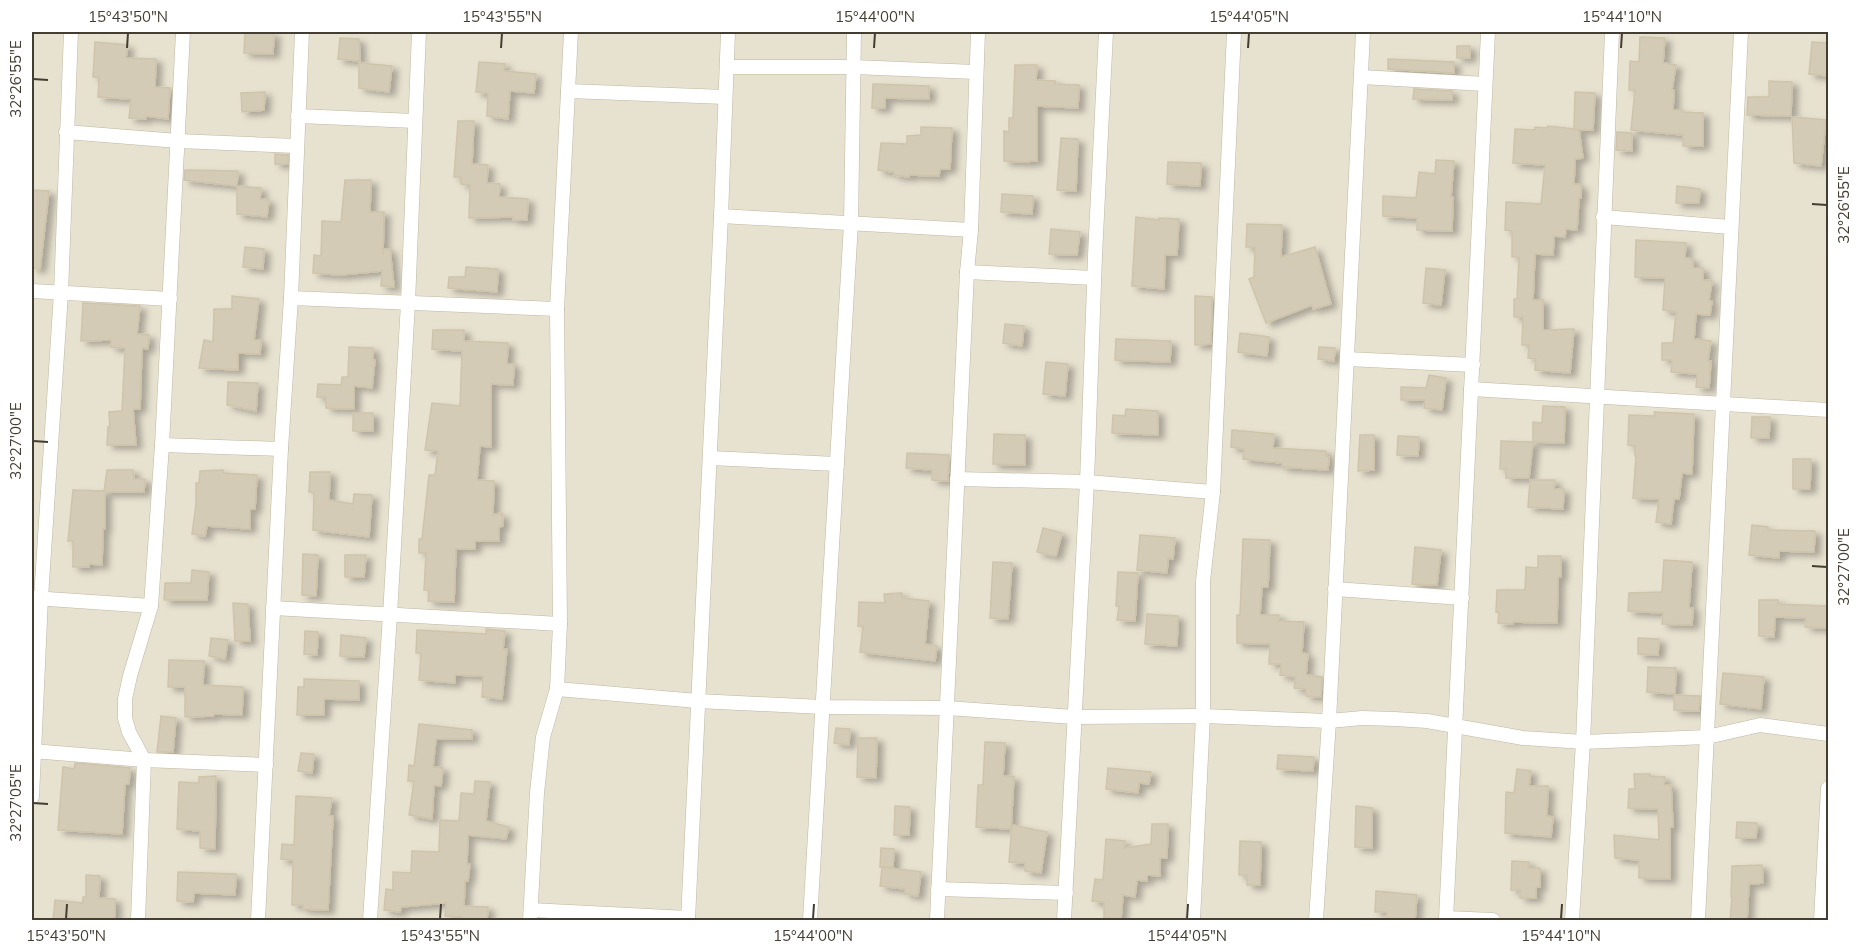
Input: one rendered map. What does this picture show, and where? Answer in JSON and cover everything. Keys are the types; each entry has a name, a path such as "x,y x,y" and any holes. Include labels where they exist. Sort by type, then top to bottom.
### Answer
{"street":[{"path":"32,797 36,598 61,293 71,32"},
{"path":"138,921 144,760 129,732 125,718 125,699 151,606 162,445 183,32"},
{"path":"258,921 281,449 291,298 302,32"},
{"path":"370,921 408,303 419,32"},
{"path":"571,32 556,309 560,624 556,689 543,737 539,770 530,915 688,919 728,32"},
{"path":"810,921 851,223 854,32"},
{"path":"937,921 967,272 971,230 978,32"},
{"path":"1064,921 1087,482 1106,32"},
{"path":"1193,921 1203,716 1203,581 1213,492 1234,32"},
{"path":"1316,921 1329,721 1363,32"},
{"path":"1488,32 1446,920 1493,921"},
{"path":"1572,921 1583,742 1612,32"},
{"path":"1698,921 1741,32"},
{"path":"727,67 976,72"},
{"path":"1361,77 1485,84"},
{"path":"568,91 725,97"},
{"path":"298,116 415,121"},
{"path":"66,132 178,141 296,146"},
{"path":"721,216 971,230"},
{"path":"1603,217 1731,227"},
{"path":"967,272 1095,278"},
{"path":"32,291 170,300"},
{"path":"291,298 556,309"},
{"path":"1347,359 1473,365"},
{"path":"1471,389 1828,410"},
{"path":"162,445 281,449"},
{"path":"710,458 837,464"},
{"path":"957,479 1087,482 1213,492"},
{"path":"1335,589 1462,597"},
{"path":"36,598 151,606"},
{"path":"273,608 560,624"},
{"path":"556,689 698,701 822,707 947,708 1074,717 1203,716 1329,721 1362,718 1395,719 1427,721 1523,738 1583,742 1707,737 1760,725 1828,734"},
{"path":"33,751 144,760 266,765"},
{"path":"1821,921 1828,788"},
{"path":"938,889 1065,892"}],"shaded area":[{"path":"32,32 1828,32 1828,920 32,920"}],"building":[{"path":"245,32 274,33 273,54 244,53"},
{"path":"1640,37 1665,38 1663,63 1676,65 1672,90 1674,90 1673,110 1703,113 1703,146 1683,146 1683,135 1631,130 1635,90 1629,90 1630,61 1639,62"},
{"path":"340,38 359,39 360,61 338,59"},
{"path":"95,42 128,45 126,58 156,59 155,87 170,88 168,119 146,116 146,119 129,118 131,99 98,97 99,77 93,77"},
{"path":"1812,42 1828,43 1828,76 1809,74"},
{"path":"1457,46 1470,46 1470,58 1457,58"},
{"path":"1388,59 1454,62 1454,73 1388,69"},
{"path":"479,62 505,64 504,71 536,74 534,93 510,91 508,119 487,116 488,93 476,92"},
{"path":"359,63 392,66 389,92 359,88"},
{"path":"1015,65 1037,65 1036,80 1079,85 1078,108 1037,106 1037,161 1004,161 1004,131 1009,132 1009,118 1013,118"},
{"path":"1769,81 1792,82 1791,116 1747,115 1748,97 1769,97"},
{"path":"873,84 929,86 929,99 885,98 885,108 872,108"},
{"path":"1414,89 1452,91 1452,100 1413,99"},
{"path":"265,92 264,110 242,112 241,93"},
{"path":"1575,92 1595,93 1593,130 1579,130 1583,158 1575,159 1574,184 1581,185 1577,230 1566,229 1565,237 1554,236 1553,255 1535,254 1533,300 1543,300 1543,330 1574,329 1570,373 1535,370 1536,359 1528,358 1529,345 1522,345 1523,317 1514,317 1519,257 1512,257 1512,231 1505,230 1506,202 1541,204 1545,165 1513,163 1515,129 1535,130 1535,127 1547,128 1548,126 1574,129"},
{"path":"1792,117 1826,120 1821,166 1794,163"},
{"path":"458,121 474,121 472,164 488,165 487,183 500,184 499,197 528,199 527,220 513,220 513,217 469,218 470,185 461,184 461,177 454,177"},
{"path":"921,127 952,128 950,169 940,169 939,176 909,175 909,177 878,170 881,143 907,144 907,136 921,135"},
{"path":"1617,132 1632,133 1632,151 1616,150"},
{"path":"1061,138 1078,139 1076,191 1057,190"},
{"path":"275,154 288,155 288,164 275,164"},
{"path":"1436,160 1454,161 1451,197 1453,197 1452,231 1417,230 1417,218 1383,216 1383,196 1416,198 1419,172 1435,174"},
{"path":"1168,162 1201,163 1200,186 1167,184"},
{"path":"185,170 238,171 237,186 184,180"},
{"path":"345,180 371,180 370,212 384,212 383,249 390,249 394,287 381,286 382,271 340,275 313,273 314,255 321,256 322,221 341,222"},
{"path":"237,186 261,188 260,199 269,200 267,217 237,214"},
{"path":"1677,186 1700,189 1699,203 1676,203"},
{"path":"32,190 49,191 40,269 32,268"},
{"path":"1002,194 1033,196 1032,214 1001,212"},
{"path":"1136,217 1159,220 1159,218 1179,219 1177,255 1165,255 1164,289 1132,286"},
{"path":"1247,224 1282,225 1281,257 1315,247 1331,304 1313,309 1312,305 1266,323 1249,279 1254,277 1255,247 1246,247"},
{"path":"1051,229 1080,232 1077,255 1049,254"},
{"path":"1636,240 1686,243 1685,258 1693,259 1693,268 1703,268 1703,280 1712,281 1709,301 1712,301 1710,315 1696,314 1694,339 1711,341 1708,361 1711,361 1709,388 1696,387 1697,374 1671,372 1672,360 1662,360 1662,343 1673,343 1676,312 1663,310 1665,278 1635,277"},
{"path":"245,247 264,249 263,269 243,267"},
{"path":"466,267 498,269 497,292 448,288 449,277 465,277"},
{"path":"1426,268 1445,270 1441,305 1423,303"},
{"path":"232,296 259,299 254,340 261,340 260,354 238,353 238,370 199,368 204,340 213,342 214,309 232,309"},
{"path":"1195,296 1212,297 1211,344 1195,345"},
{"path":"83,303 140,306 137,334 149,335 148,349 142,348 140,409 133,409 136,445 107,445 108,427 110,428 109,412 122,411 125,348 111,347 111,340 81,341"},
{"path":"1005,324 1024,326 1022,346 1003,343"},
{"path":"433,330 464,330 464,341 508,343 507,364 514,364 513,385 491,384 491,447 480,446 477,480 494,481 493,515 502,513 503,526 499,527 499,541 475,541 475,549 456,549 454,602 428,601 429,590 424,590 426,553 419,553 429,475 435,475 438,451 425,450 432,403 460,406 462,351 432,349"},
{"path":"1240,333 1269,337 1267,356 1238,352"},
{"path":"1116,339 1171,341 1170,362 1115,360"},
{"path":"349,347 373,348 373,360 375,360 372,388 354,386 354,409 326,408 326,397 317,397 318,384 341,385 342,377 348,377"},
{"path":"1319,347 1335,348 1334,361 1318,359"},
{"path":"1046,362 1068,364 1065,396 1043,394"},
{"path":"1429,375 1446,378 1442,410 1424,408 1425,400 1401,400 1401,387 1426,388"},
{"path":"228,382 258,383 256,411 227,405"},
{"path":"1543,406 1565,407 1564,443 1533,442 1533,422 1542,423"},
{"path":"1126,409 1158,411 1158,435 1112,433 1113,415 1125,416"},
{"path":"1654,412 1694,414 1692,474 1682,473 1679,499 1674,499 1671,524 1656,522 1659,499 1633,498 1636,456 1635,446 1628,445 1629,415 1655,416"},
{"path":"353,413 373,413 373,431 353,431"},
{"path":"1752,417 1770,417 1769,438 1751,438"},
{"path":"1232,430 1274,434 1273,448 1326,451 1326,456 1329,457 1328,470 1282,467 1282,463 1243,459 1244,449 1231,447"},
{"path":"994,434 1025,435 1025,465 993,464"},
{"path":"1360,435 1374,435 1374,470 1358,471"},
{"path":"1398,436 1419,437 1418,456 1397,455"},
{"path":"1501,441 1533,442 1529,478 1506,478 1506,469 1500,469"},
{"path":"907,453 949,455 948,481 932,480 932,470 906,468"},
{"path":"1793,459 1811,459 1810,489 1793,489"},
{"path":"107,470 133,470 134,479 145,479 144,492 105,492 102,565 89,564 89,567 73,567 73,541 68,541 73,490 104,491"},
{"path":"223,470 223,473 257,475 255,509 250,509 250,529 207,526 205,536 192,534 196,483 199,483 200,471"},
{"path":"310,472 330,472 329,500 353,504 354,494 372,495 369,537 313,530 314,493 309,492"},
{"path":"1530,480 1555,480 1554,489 1564,489 1563,509 1528,507"},
{"path":"1752,525 1768,527 1768,530 1815,531 1814,552 1779,551 1779,558 1749,555"},
{"path":"1043,528 1062,533 1056,556 1037,552"},
{"path":"1140,535 1175,538 1173,559 1168,558 1167,573 1137,570"},
{"path":"1243,539 1270,540 1268,587 1262,587 1260,615 1279,615 1279,621 1304,622 1302,653 1308,654 1306,675 1322,677 1321,697 1306,696 1306,689 1294,688 1296,677 1280,675 1281,664 1269,664 1270,644 1237,643"},
{"path":"1415,547 1441,550 1437,585 1412,584"},
{"path":"303,554 318,555 316,596 302,595"},
{"path":"345,555 366,555 364,577 345,577"},
{"path":"1538,556 1561,556 1557,623 1498,623 1497,590 1525,590 1526,567 1538,568"},
{"path":"1664,560 1692,562 1689,608 1693,608 1692,625 1662,624 1663,613 1628,611 1629,593 1662,592"},
{"path":"993,562 1012,563 1008,619 990,618"},
{"path":"192,570 209,572 207,600 164,600 165,583 191,583"},
{"path":"1118,572 1138,573 1135,621 1117,620"},
{"path":"902,593 902,598 929,601 925,644 937,646 935,661 860,652 863,626 858,626 859,602 885,603 884,594"},
{"path":"1759,600 1778,600 1778,604 1827,606 1827,628 1805,627 1806,618 1775,617 1774,637 1759,636"},
{"path":"233,603 248,604 250,641 235,641"},
{"path":"1147,614 1178,616 1177,646 1145,644"},
{"path":"486,629 505,631 503,649 507,649 502,699 482,697 483,676 455,675 455,683 419,680 421,653 416,653 417,630 486,634"},
{"path":"305,631 318,632 317,655 304,654"},
{"path":"341,635 366,638 364,657 340,656"},
{"path":"211,638 228,640 225,659 209,656"},
{"path":"1638,638 1659,639 1658,655 1638,654"},
{"path":"169,660 204,661 203,685 243,687 242,715 214,714 213,716 185,717 185,687 168,687"},
{"path":"1648,667 1676,668 1675,694 1647,692"},
{"path":"1723,673 1764,677 1761,709 1720,704"},
{"path":"304,679 359,681 359,700 324,699 324,715 297,715 298,687 304,687"},
{"path":"1674,695 1700,696 1699,711 1674,710"},
{"path":"161,716 176,718 173,752 157,752"},
{"path":"419,724 472,730 472,739 436,739 433,767 443,768 441,786 434,785 432,819 409,815 414,781 408,781 409,765 414,766"},
{"path":"836,728 850,729 849,745 834,743"},
{"path":"858,738 877,738 876,778 857,777"},
{"path":"985,742 1005,743 1003,776 1014,777 1011,829 976,827 978,785 983,785"},
{"path":"301,753 314,754 312,773 298,771"},
{"path":"1278,755 1314,757 1313,771 1277,769"},
{"path":"75,763 130,768 129,784 125,784 122,834 58,830 63,767 74,769"},
{"path":"1108,768 1151,772 1149,784 1139,783 1138,793 1106,789"},
{"path":"1517,769 1531,771 1529,786 1548,786 1547,816 1553,817 1551,837 1505,833 1506,792 1514,793"},
{"path":"1634,774 1665,777 1664,785 1671,785 1673,827 1670,827 1670,879 1639,878 1639,860 1615,858 1614,835 1659,840 1658,809 1628,808 1629,789 1635,789"},
{"path":"216,776 215,849 200,848 200,831 177,829 179,782 199,783 199,777"},
{"path":"475,781 490,782 486,821 509,827 506,839 468,835 467,864 470,864 468,881 465,881 464,906 488,907 487,921 461,920 461,917 445,916 446,903 401,907 400,912 384,910 386,889 393,890 393,872 411,873 412,851 439,852 440,820 459,821 461,793 474,794"},
{"path":"296,796 332,798 329,816 333,816 328,910 303,909 303,905 292,905 293,860 281,859 282,844 294,845"},
{"path":"895,806 910,807 909,835 894,835"},
{"path":"1356,806 1372,808 1372,848 1355,847"},
{"path":"1737,822 1757,823 1756,838 1736,838"},
{"path":"1152,824 1168,824 1167,858 1160,858 1160,876 1147,875 1147,881 1137,880 1135,897 1123,895 1121,919 1104,918 1104,902 1092,901 1095,879 1103,880 1106,839 1125,841 1124,848 1151,844"},
{"path":"1012,825 1047,832 1041,873 1025,871 1025,863 1009,862"},
{"path":"1240,841 1261,842 1260,885 1247,885 1247,875 1239,875"},
{"path":"881,848 894,849 893,867 880,867"},
{"path":"1512,861 1529,862 1528,868 1540,868 1540,887 1536,887 1536,898 1520,898 1520,890 1511,890"},
{"path":"1762,865 1763,883 1749,884 1747,921 1730,921 1732,866"},
{"path":"882,867 921,872 918,896 905,894 905,889 880,886"},
{"path":"178,872 236,874 235,895 194,893 193,902 177,901"},
{"path":"86,875 100,876 99,898 115,899 115,921 53,921 55,900 83,903 83,897 86,897"},
{"path":"1376,891 1417,895 1415,921 1386,921 1387,912 1375,912"}]}
